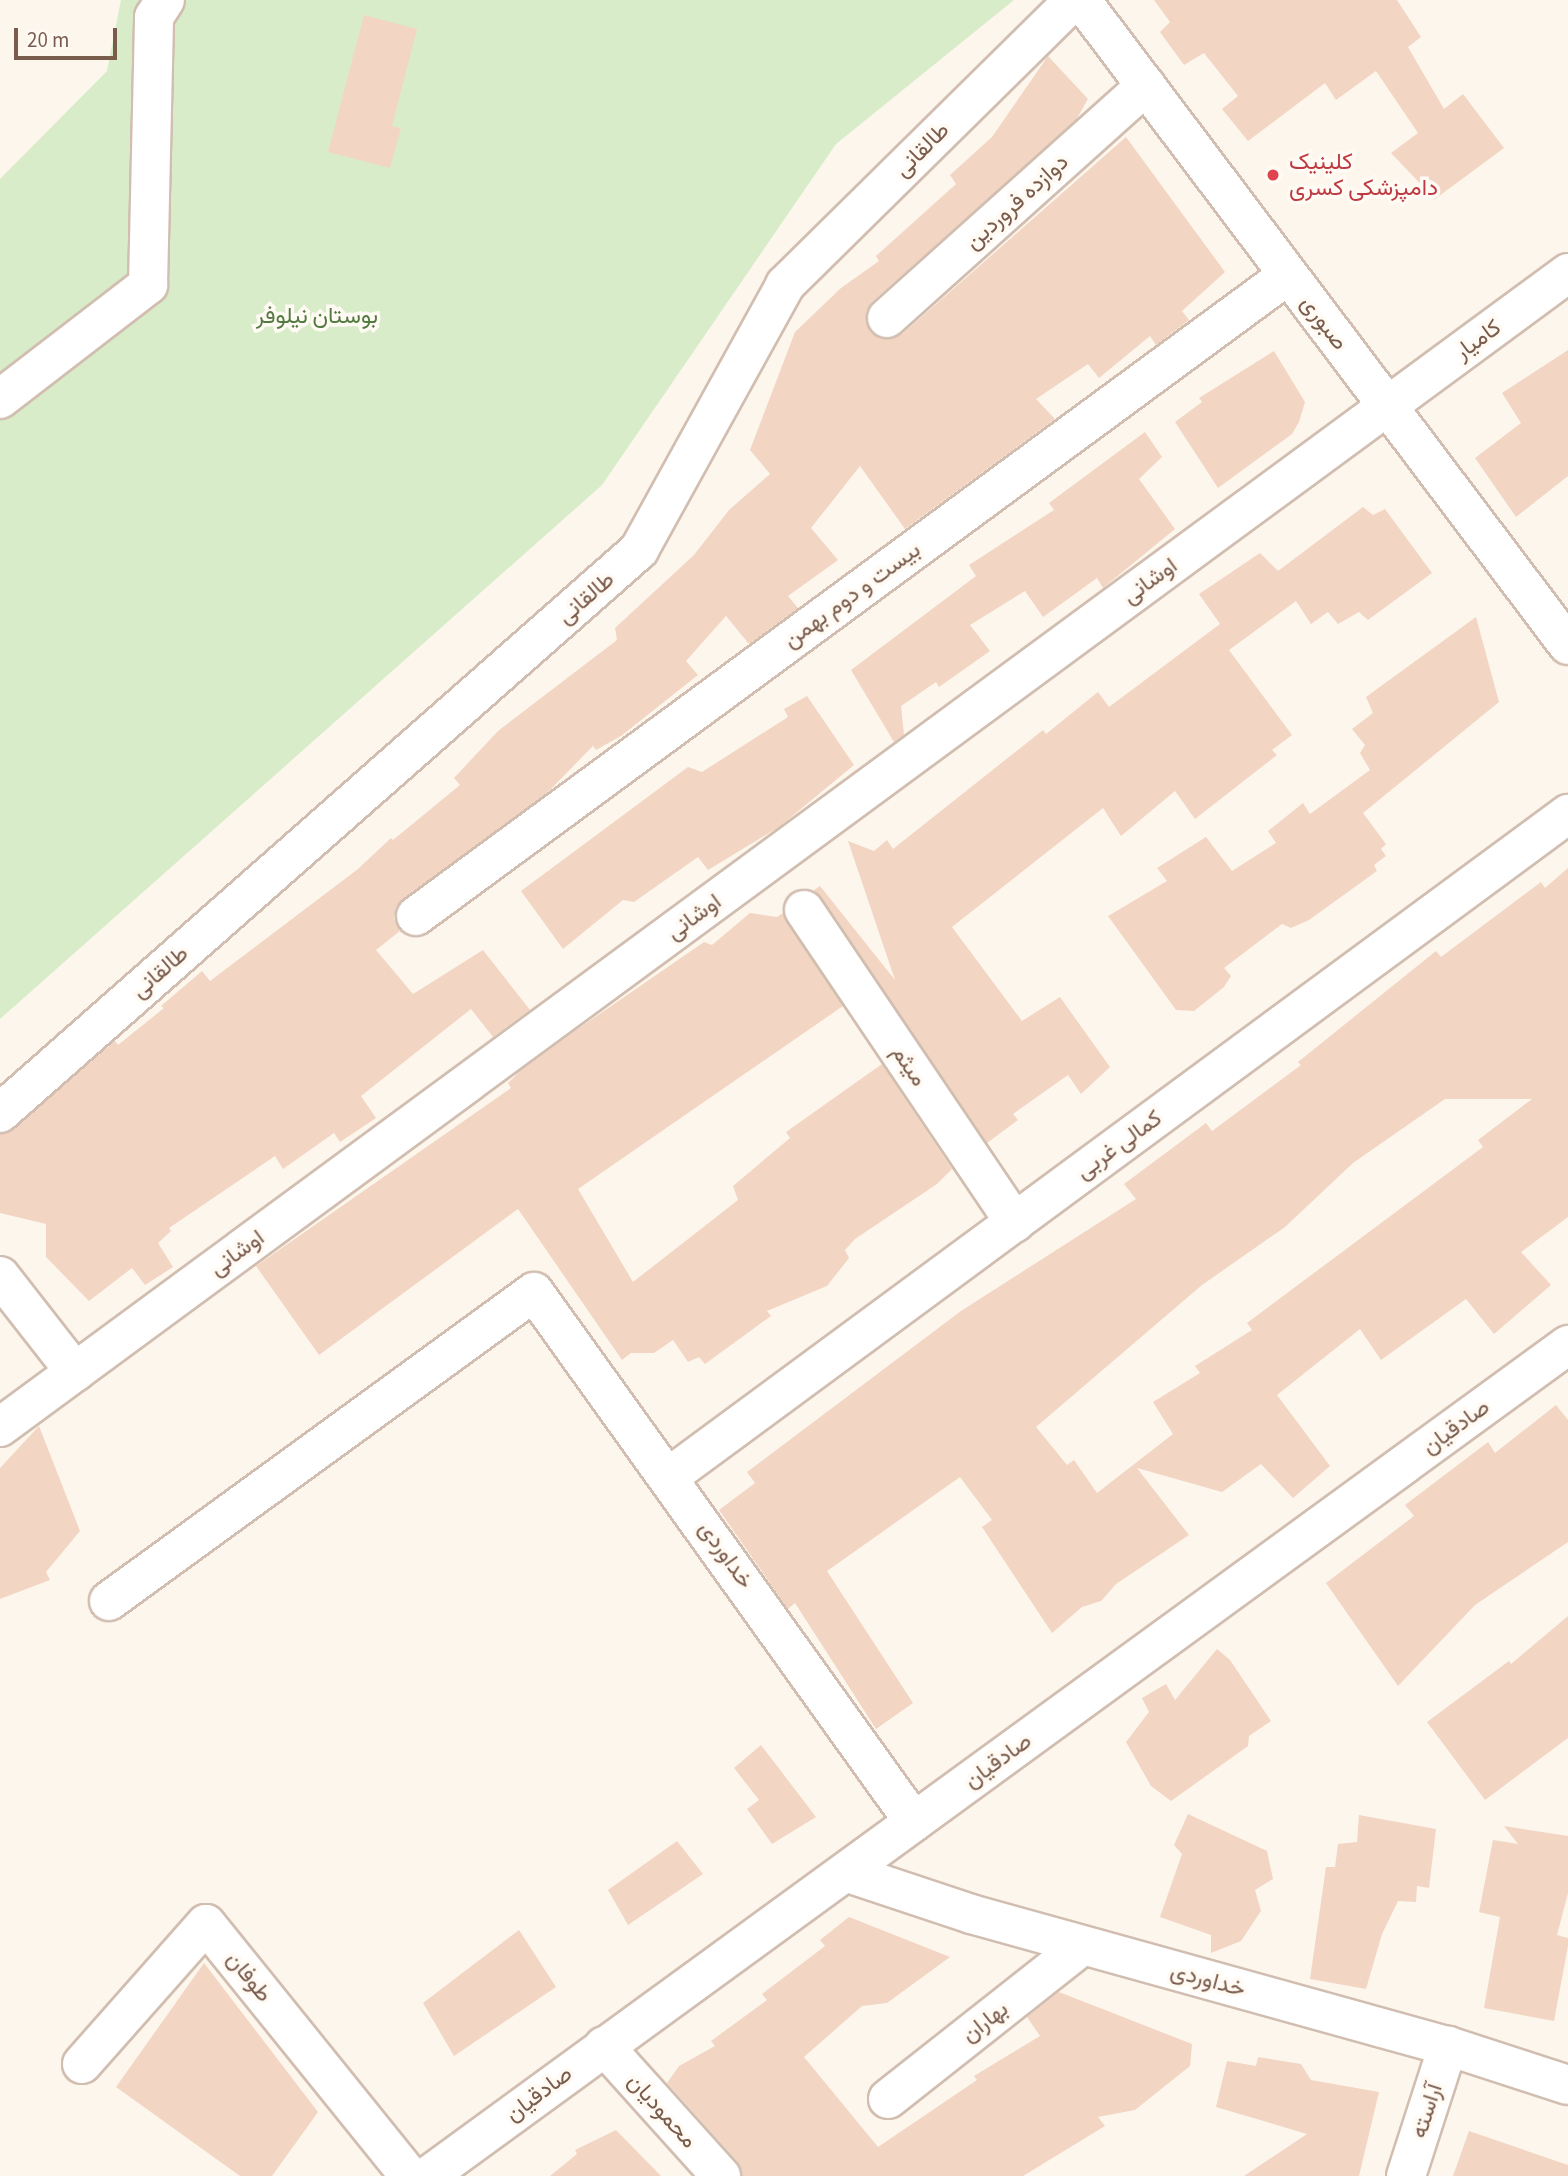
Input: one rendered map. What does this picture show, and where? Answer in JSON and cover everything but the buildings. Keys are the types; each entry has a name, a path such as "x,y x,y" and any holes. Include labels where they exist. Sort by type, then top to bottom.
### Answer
{"street":[{"path":"0,399 148,285 153,17 165,0"},
{"name":"طالقانی","path":"0,1113 639,550 785,285 1074,0"},
{"name":"صبوری","path":"1082,0 1568,645"},
{"name":"دوازده فروردین","path":"887,318 1146,86"},
{"name":"کامیار","path":"1387,407 1568,274"},
{"name":"بیست و دوم بهمن","path":"416,916 1288,275"},
{"name":"اوشانی","path":"0,1427 1387,407"},
{"name":"کمالی غربی","path":"670,1476 1568,814"},
{"name":"میثم","path":"804,910 1015,1223"},
{"path":"0,1276 75,1372"},
{"name":"خداوردی","path":"109,1601 534,1292 670,1476 914,1822"},
{"name":"صادقیان","path":"428,2176 604,2046 848,1873 1568,1345"},
{"name":"خداوردی","path":"848,1873 1083,1945 1448,2046 1568,2085"},
{"name":"طوفان","path":"82,2064 206,1924 409,2176"},
{"name":"بهاران","path":"888,2099 1083,1945"},
{"name":"محمودیان","path":"604,2046 721,2176"},
{"name":"آراسته","path":"1406,2176 1448,2046"}],"green space":[{"name":"بوستان نیلوفر","path":"121,0 1014,0 836,144 602,485 0,1019 0,179 107,71"}],"place":[{"name":"کلینیک دامپزشکی کسری","path":"1273,175"}]}
